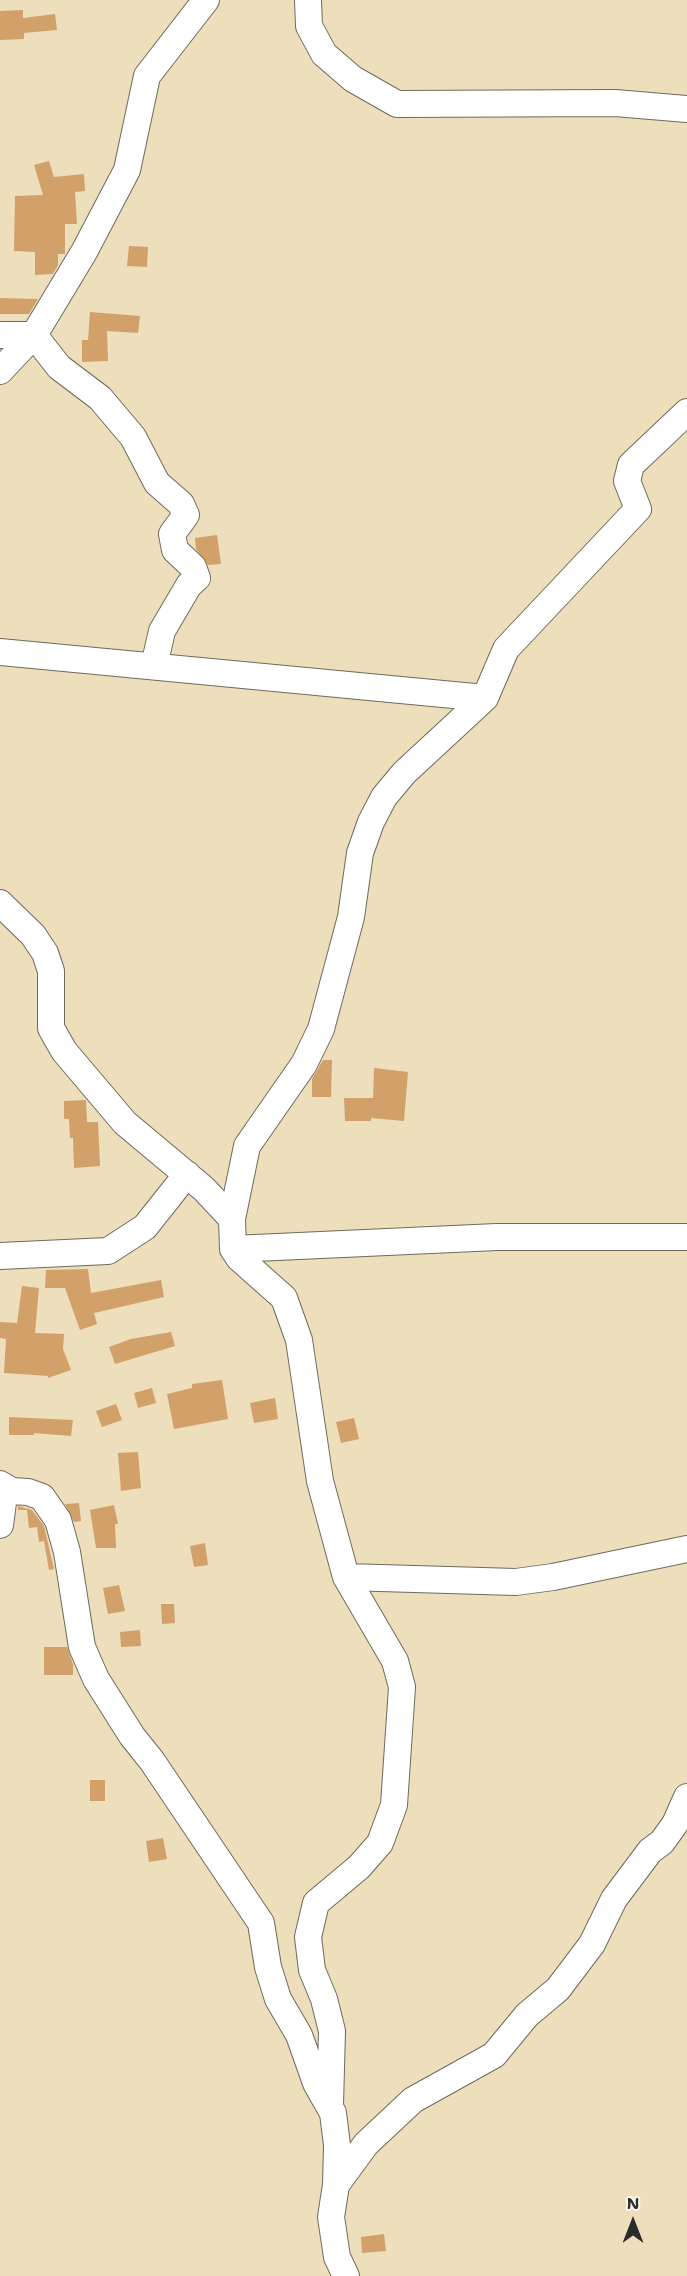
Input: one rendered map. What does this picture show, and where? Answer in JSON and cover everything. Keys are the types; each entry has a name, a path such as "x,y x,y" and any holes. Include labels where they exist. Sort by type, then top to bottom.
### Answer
{"street":[{"path":"0,371 34,335 84,252 126,170 147,76 206,0"},
{"path":"308,0 309,26 324,54 353,79 397,104 615,103 687,109"},
{"path":"0,335 34,335"},
{"path":"34,335 59,367 100,398 133,437 157,483 181,504 186,515 172,534 176,550 194,567 197,578 189,585 162,631 154,666"},
{"path":"346,2276 337,2257 331,2217 336,2185 337,2145 330,2105 332,2031 324,1999 312,1970 308,1937 316,1903 359,1867 380,1843 394,1805 402,1688 395,1661 346,1577 320,1481 299,1340 284,1298 239,1258 233,1249 232,1219 247,1146 304,1064 321,1029 351,916 360,853 371,822 384,798 404,773 485,698 506,649 638,509 627,481 631,465 687,412"},
{"path":"0,652 485,698"},
{"path":"0,903 33,935 45,953 51,971 51,1028 64,1051 125,1123 187,1174 232,1219"},
{"path":"0,1256 108,1251 145,1227 187,1174"},
{"path":"233,1249 497,1236 687,1237"},
{"path":"0,1525 3,1485 42,1497 58,1520 67,1552 82,1647 96,1679 132,1736 248,1899 261,1923 268,1967 278,1999 299,2035 316,2083 330,2105"},
{"path":"346,1577 516,1582 553,1577 687,1549"},
{"path":"336,2185 366,2144 413,2100 494,2055 527,2015 558,1989 592,1944 614,1899 650,1851 662,1842 675,1824 687,1797"}],"building":[{"path":"23,10 23,18 55,14 57,30 24,33 24,39 0,40 0,11"},
{"path":"49,161 54,177 84,174 85,191 75,192 77,224 65,224 65,254 58,254 58,265 53,274 35,275 35,252 14,251 15,196 43,195 34,165"},
{"path":"129,246 148,247 147,267 127,266"},
{"path":"0,298 38,299 29,314 0,314"},
{"path":"90,312 140,316 138,333 107,331 108,361 82,362 82,340 88,340"},
{"path":"217,535 221,564 208,565 196,549 195,538"},
{"path":"323,1060 332,1060 331,1097 312,1097 312,1079"},
{"path":"374,1068 408,1072 404,1121 371,1118 371,1121 345,1121 344,1098 373,1098"},
{"path":"86,1100 87,1122 98,1122 100,1166 74,1168 73,1138 70,1138 69,1119 64,1119 64,1101"},
{"path":"88,1269 91,1293 161,1280 164,1297 94,1313 97,1324 80,1330 65,1288 45,1288 46,1270"},
{"path":"22,1286 39,1288 35,1333 64,1334 63,1349 71,1370 48,1378 48,1376 4,1373 6,1339 0,1338 0,1322 17,1323"},
{"path":"171,1332 175,1346 115,1364 109,1347 131,1339"},
{"path":"222,1380 228,1419 174,1429 167,1394 192,1388 192,1384"},
{"path":"152,1388 156,1403 138,1408 134,1393"},
{"path":"275,1398 278,1419 254,1423 250,1403"},
{"path":"116,1404 122,1420 102,1427 96,1411"},
{"path":"9,1417 73,1420 71,1436 34,1433 34,1435 9,1435"},
{"path":"354,1418 359,1439 341,1443 336,1422"},
{"path":"138,1452 141,1488 121,1491 118,1453"},
{"path":"79,1503 81,1521 74,1522 65,1504"},
{"path":"114,1505 118,1524 115,1524 116,1548 96,1548 90,1510"},
{"path":"18,1506 32,1510 44,1526 54,1569 49,1570 44,1541 39,1542 37,1527 29,1528 27,1510 18,1510"},
{"path":"205,1543 208,1565 194,1567 190,1546"},
{"path":"119,1585 125,1611 108,1614 103,1588"},
{"path":"161,1604 174,1604 175,1623 162,1624"},
{"path":"140,1630 141,1646 121,1647 120,1632"},
{"path":"44,1647 67,1647 73,1664 73,1675 44,1675"},
{"path":"90,1780 105,1780 105,1801 90,1801"},
{"path":"163,1838 167,1859 149,1862 146,1841"},
{"path":"384,2234 386,2251 362,2253 361,2237"}]}
